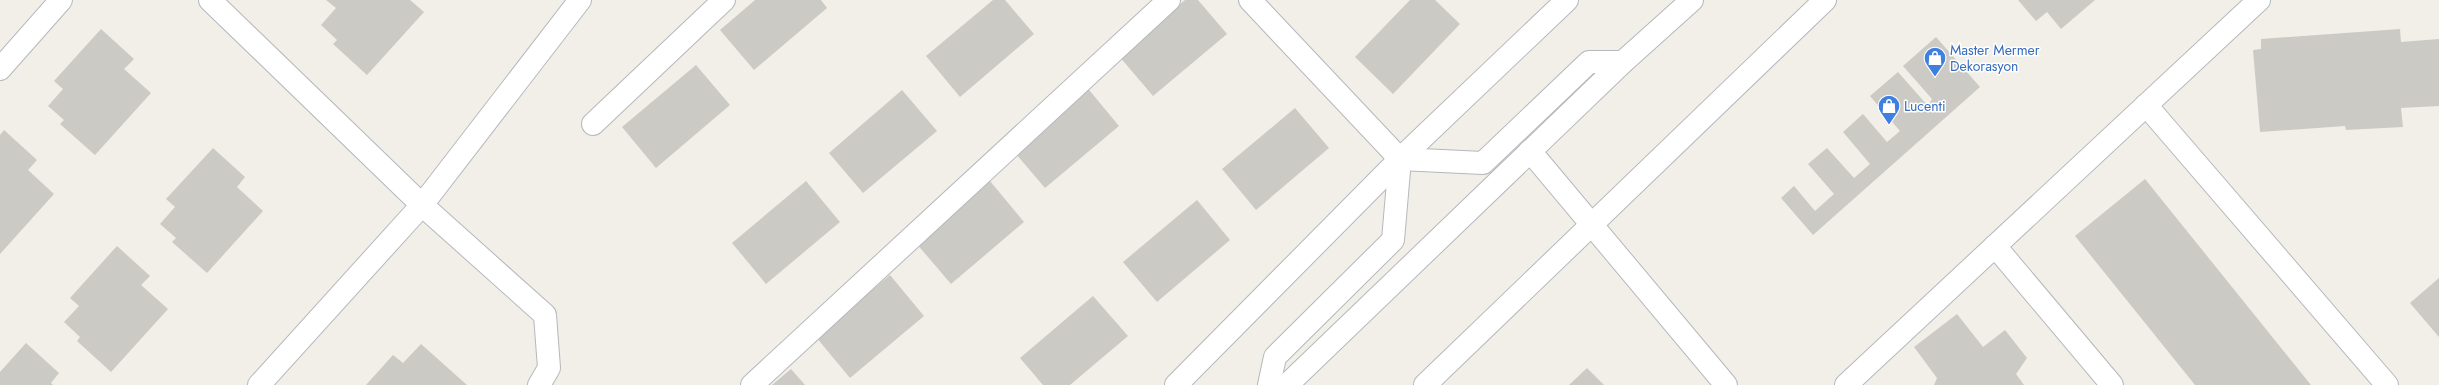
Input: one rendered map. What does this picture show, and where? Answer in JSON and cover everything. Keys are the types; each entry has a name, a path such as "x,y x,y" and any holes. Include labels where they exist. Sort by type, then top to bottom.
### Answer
{"street":[{"path":"0,69 61,0"},
{"path":"210,0 422,205 545,315 549,368 539,385"},
{"path":"259,385 422,205 580,0"},
{"path":"593,124 724,0"},
{"path":"752,385 1169,0"},
{"path":"1250,0 1400,159 1483,163 1589,62 1623,62"},
{"path":"1176,385 1400,159 1567,0"},
{"path":"1287,385 1623,62 1692,0"},
{"path":"1425,385 1824,0"},
{"path":"1846,385 2259,0"},
{"path":"2146,105 2387,385"},
{"path":"1530,151 1726,385"},
{"path":"1269,385 1275,357 1393,240 1400,159"},
{"path":"1995,246 2112,385"}],"building":[{"path":"326,0 410,0 424,12 367,75 333,44 337,40 321,25 336,8"},
{"path":"755,0 821,0 827,8 754,70 720,30"},
{"path":"993,0 1005,0 1034,34 960,97 926,56"},
{"path":"1185,0 1198,0 1227,34 1153,96 1119,56"},
{"path":"1410,0 1435,0 1460,24 1393,94 1355,57"},
{"path":"2018,0 2095,0 2061,29 2047,12 2036,21"},
{"path":"101,29 134,59 124,69 151,93 95,155 60,124 64,120 48,106 63,89 54,81"},
{"path":"2400,29 2401,42 2439,39 2439,106 2401,108 2403,127 2346,130 2345,126 2260,132 2253,50 2261,49 2261,39"},
{"path":"1936,37 1980,87 1813,235 1781,198 1794,186 1815,211 1834,194 1808,164 1827,148 1854,178 1870,164 1843,132 1863,114 1887,142 1900,131 1870,96 1898,72 1928,106 1932,99 1903,66"},
{"path":"696,65 730,105 656,168 622,127"},
{"path":"1085,85 1119,126 1045,188 1011,148"},
{"path":"902,90 937,131 863,193 829,153"},
{"path":"1295,108 1329,148 1256,210 1222,169"},
{"path":"4,130 37,160 28,170 54,194 0,254 0,135"},
{"path":"213,148 245,177 237,187 263,211 207,273 172,242 176,238 160,224 175,207 166,199"},
{"path":"2145,179 2311,385 2195,385 2075,236"},
{"path":"806,181 840,222 766,284 732,243"},
{"path":"990,181 1024,222 951,284 916,243"},
{"path":"1197,200 1230,240 1157,302 1123,262"},
{"path":"117,246 150,276 141,285 168,309 111,372 77,341 80,337 64,322 79,306 70,298"},
{"path":"890,275 924,316 850,378 816,337"},
{"path":"2439,278 2439,337 2410,303"},
{"path":"1093,296 1128,336 1070,385 1043,385 1020,358"},
{"path":"1957,314 1983,347 2005,330 2027,358 2016,374 2024,385 1934,385 1937,378 1914,347"},
{"path":"26,343 59,373 51,383 53,385 0,385 0,372"},
{"path":"421,344 467,385 366,385 393,355 403,363"},
{"path":"1587,368 1604,385 1569,385"},
{"path":"791,369 805,385 772,385"}],"place":[{"name":"Master Mermer Dekorasyon","path":"1935,78"},
{"name":"Lucenti","path":"1889,126"}]}
